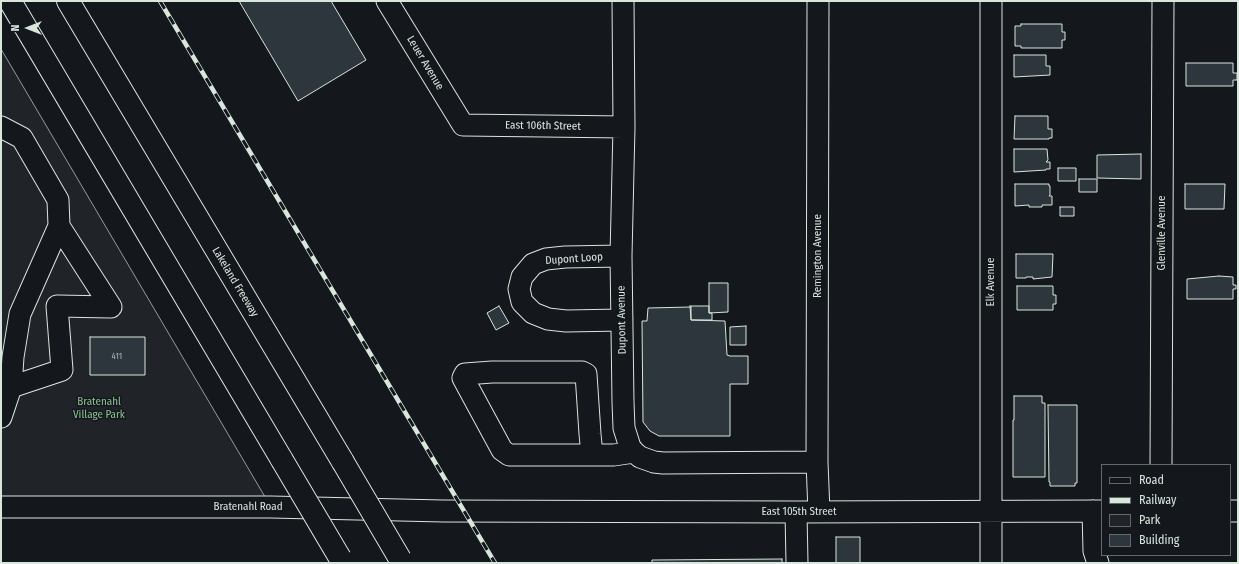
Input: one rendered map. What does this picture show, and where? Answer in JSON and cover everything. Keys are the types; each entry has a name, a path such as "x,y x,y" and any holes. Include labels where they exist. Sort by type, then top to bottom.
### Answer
{"highway":[{"path":"10,1 342,561"},
{"name":"Lakeland Freeway","path":"68,1 401,561"}],"street":[{"name":"Leuer Avenue","path":"387,1 463,125"},
{"name":"Dupont Avenue","path":"623,1 624,127 621,256 624,428 630,447 634,452"},
{"name":"Remington Avenue","path":"818,1 817,462 819,512"},
{"name":"Elk Avenue","path":"991,1 991,563"},
{"name":"Glenville Avenue","path":"1161,464 1163,1"},
{"name":"East 106th Street","path":"463,125 624,127"},
{"path":"1,127 22,138 58,200 59,226 28,299 20,314 13,357 12,387 1,417"},
{"path":"28,299 57,306 111,306 59,226"},
{"name":"Dupont Loop","path":"621,256 565,257 546,259 532,264 522,277 519,290 522,302 533,313 548,319 566,321 622,320"},
{"path":"12,387 62,370 57,306"},
{"path":"592,455 586,374 582,372 499,372 465,374 463,378 466,385 502,450 509,455 592,455 614,455 634,452 647,460 667,464 817,462"},
{"name":"Bratenahl Road","path":"1,507 271,507 495,511"},
{"name":"East 105th Street","path":"495,511 1097,511"},
{"path":"1097,511 1094,551 1098,563"},
{"path":"796,512 797,563"}],"green space":[{"name":"Bratenahl Village Park","path":"1,49 271,507 1,507"}],"building":[{"path":"239,1 331,1 366,60 298,101"},
{"path":"1021,24 1062,24 1062,32 1065,32 1065,40 1062,40 1062,48 1021,48 1021,46 1015,46 1015,26 1021,26"},
{"path":"1014,55 1046,55 1046,66 1050,66 1050,75 1014,77"},
{"path":"1186,63 1233,63 1233,73 1237,73 1237,80 1233,80 1233,86 1186,86"},
{"path":"1015,116 1048,116 1048,129 1052,129 1052,138 1014,139"},
{"path":"1014,149 1047,149 1048,160 1046,162 1050,162 1050,169 1014,172"},
{"path":"1141,154 1141,179 1097,178 1097,155"},
{"path":"1058,168 1076,168 1076,181 1058,181"},
{"path":"1079,179 1097,179 1097,192 1079,192"},
{"path":"1015,184 1049,184 1049,196 1052,196 1052,205 1042,205 1042,207 1029,207 1029,205 1015,206"},
{"path":"1185,184 1225,184 1224,209 1185,209"},
{"path":"1060,207 1074,207 1074,216 1060,216"},
{"path":"1016,254 1053,254 1052,277 1033,279 1033,277 1016,278"},
{"path":"1219,276 1233,277 1233,285 1236,285 1236,289 1233,289 1233,299 1187,299 1187,279"},
{"path":"709,283 728,283 728,312 709,313"},
{"path":"1017,286 1053,286 1053,295 1056,295 1056,304 1053,304 1053,310 1017,310"},
{"path":"499,306 509,323 496,330 487,313"},
{"path":"690,306 709,306 709,313 712,313 712,320 691,320"},
{"path":"691,307 691,320 725,321 727,355 748,356 748,384 730,384 730,436 659,436 650,431 643,422 642,321 647,321 648,308"},
{"path":"746,326 746,345 730,345 730,327"},
{"path":"90,337 145,337 145,375 90,375"},
{"path":"1014,396 1042,396 1042,403 1045,403 1045,477 1013,477"},
{"path":"1048,405 1077,405 1077,483 1075,483 1075,486 1050,486"},
{"path":"836,537 860,537 860,563 836,563"},
{"path":"782,559 782,563 652,563 652,560"}],"railway":[{"path":"160,1 495,563"}]}
